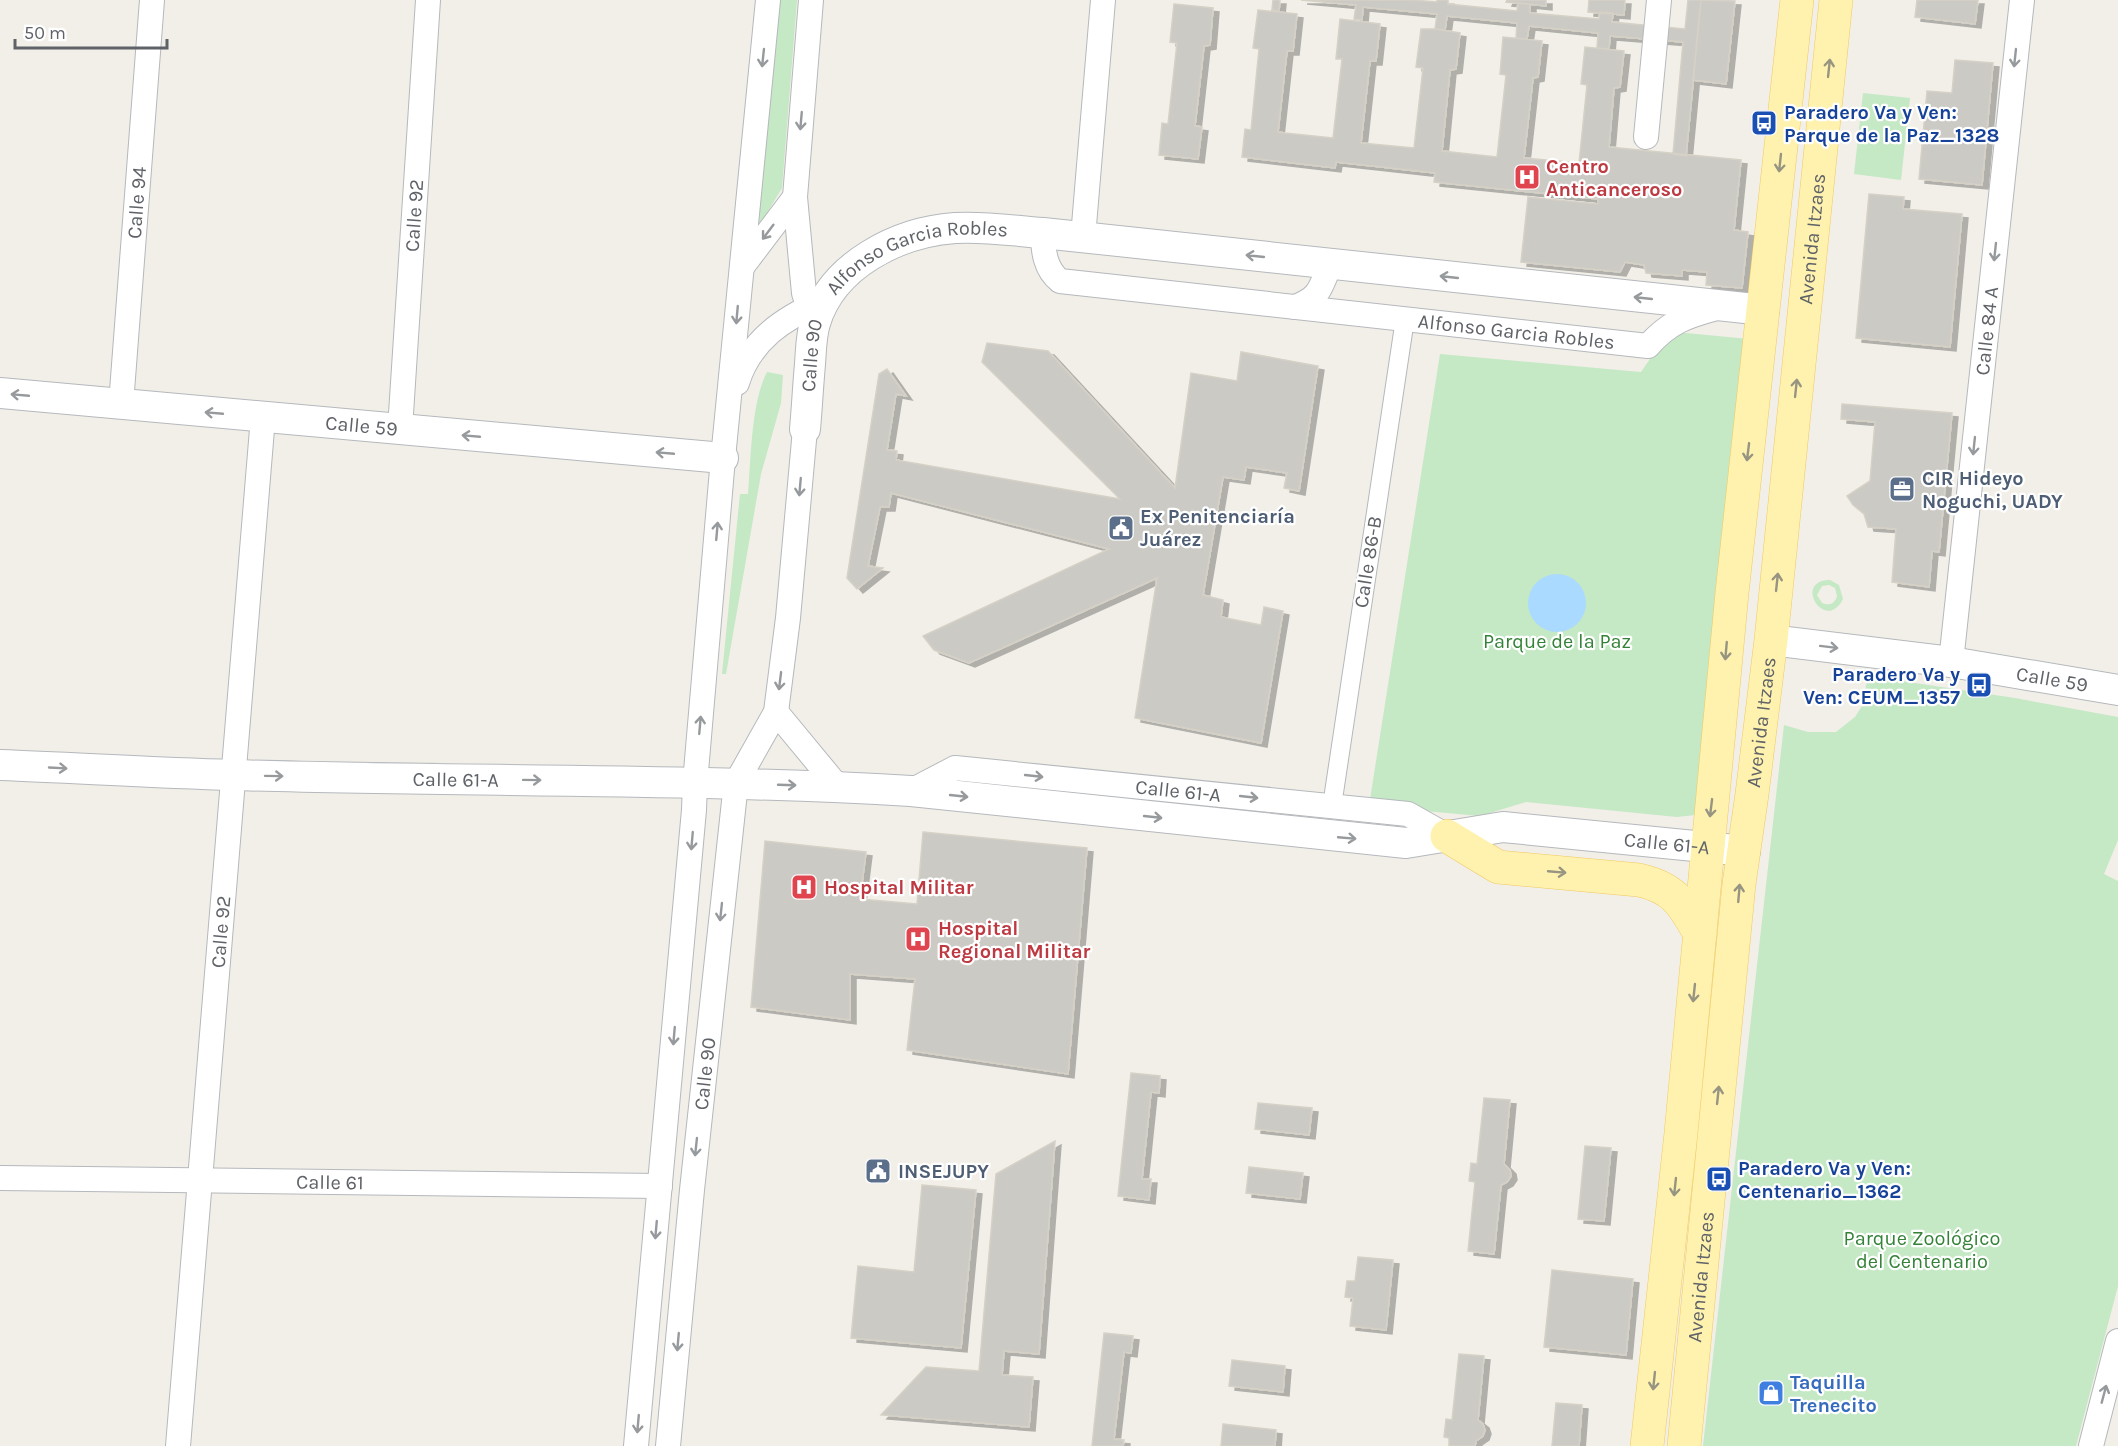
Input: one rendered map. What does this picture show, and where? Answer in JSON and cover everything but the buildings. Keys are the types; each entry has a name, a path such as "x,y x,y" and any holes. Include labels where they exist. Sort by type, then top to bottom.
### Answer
{"main road":[{"name":"Avenida Itzaes","path":"1647,1446 1681,1133 1706,849 1732,593 1797,0"},
{"name":"Avenida Itzaes","path":"1684,1446 1739,884 1770,640 1836,0"},
{"path":"1732,593 1741,617 1749,630 1770,640"},
{"path":"1447,836 1498,867 1639,880 1655,884 1674,895 1687,911 1700,934"},
{"path":"1681,1133 1713,1141"}],"street":[{"name":"Calle 94","path":"121,404 152,0"},
{"name":"Calle 92","path":"400,429 428,0"},
{"path":"728,411 768,0"},
{"name":"Calle 90","path":"669,1446 693,1178 736,783 776,712 788,618 816,311 804,293 795,197 811,0"},
{"path":"1083,237 1103,0"},
{"path":"1646,136 1659,0"},
{"name":"Calle 84 A","path":"1951,662 2022,0"},
{"path":"742,268 795,197"},
{"name":"Alfonso Garcia Robles","path":"816,311 833,287 858,264 886,247 914,236 957,228 1043,232 1330,265 1764,310"},
{"name":"Alfonso Garcia Robles","path":"1043,232 1043,251 1047,264 1053,276 1060,281 1648,346 1675,322 1690,315 1724,306"},
{"path":"1295,307 1310,301 1319,293 1330,265"},
{"path":"728,411 743,365 756,345 772,329 794,314 816,311"},
{"name":"Calle 86-B","path":"1332,806 1405,319"},
{"name":"Calle 59","path":"0,393 723,458"},
{"name":"Calle 90","path":"636,1446 728,411"},
{"name":"Calle 92","path":"178,1446 263,417"},
{"name":"Calle 59","path":"1770,640 1951,662 2118,690"},
{"path":"776,712 838,787"},
{"name":"Calle 61-A","path":"0,765 232,775 736,783 838,787 911,791 1406,843 1503,827 1706,849 1745,851"},
{"name":"Calle 61-A","path":"911,791 955,768 1408,814 1447,836"},
{"name":"Calle 61","path":"0,1178 660,1186"},
{"path":"2091,1446 2118,1341"}],"green space":[{"path":"777,0 797,0 782,188 759,226 761,162"},
{"path":"1863,93 1910,98 1901,180 1854,174"},
{"name":"Parque de la Paz","path":"1675,332 1749,339 1695,815 1677,817 1526,802 1480,816 1369,806 1440,354 1641,372 1663,340"},
{"path":"767,372 783,375 781,403 761,474 726,674 722,674 740,494 748,494 755,415"},
{"path":"1830,580 1839,585 1843,599 1836,608 1828,611 1816,603 1813,588 1819,582","holes":["1829,585 1835,588 1837,596 1835,601 1829,604 1822,603 1817,595 1822,586"]},
{"name":"Parque Zoológico del Centenario","path":"1868,676 2015,698 2118,717 2118,840 2104,874 2118,881 2118,1286 2076,1446 1703,1446 1784,725 1808,732 1836,732 1855,717 1862,706"}],"water":[{"path":"1557,574 1568,576 1581,587 1586,603 1584,614 1573,627 1557,632 1546,630 1533,619 1528,603 1530,592 1541,579"}],"place":[{"name":"Paradero Va y Ven: Parque de la Paz_1328","path":"1764,123"},
{"name":"Centro Anticanceroso","path":"1527,177"},
{"name":"CIR Hideyo Noguchi, UADY","path":"1902,489"},
{"name":"Ex Penitenciaría Juárez","path":"1121,528"},
{"name":"Paradero Va y Ven: CEUM_1357","path":"1979,685"},
{"name":"Hospital Militar","path":"804,887"},
{"name":"Hospital Regional Militar","path":"918,939"},
{"name":"INSEJUPY","path":"878,1171"},
{"name":"Paradero Va y Ven: Centenario_1362","path":"1719,1179"},
{"name":"Taquilla Trenecito","path":"1771,1393"}]}
